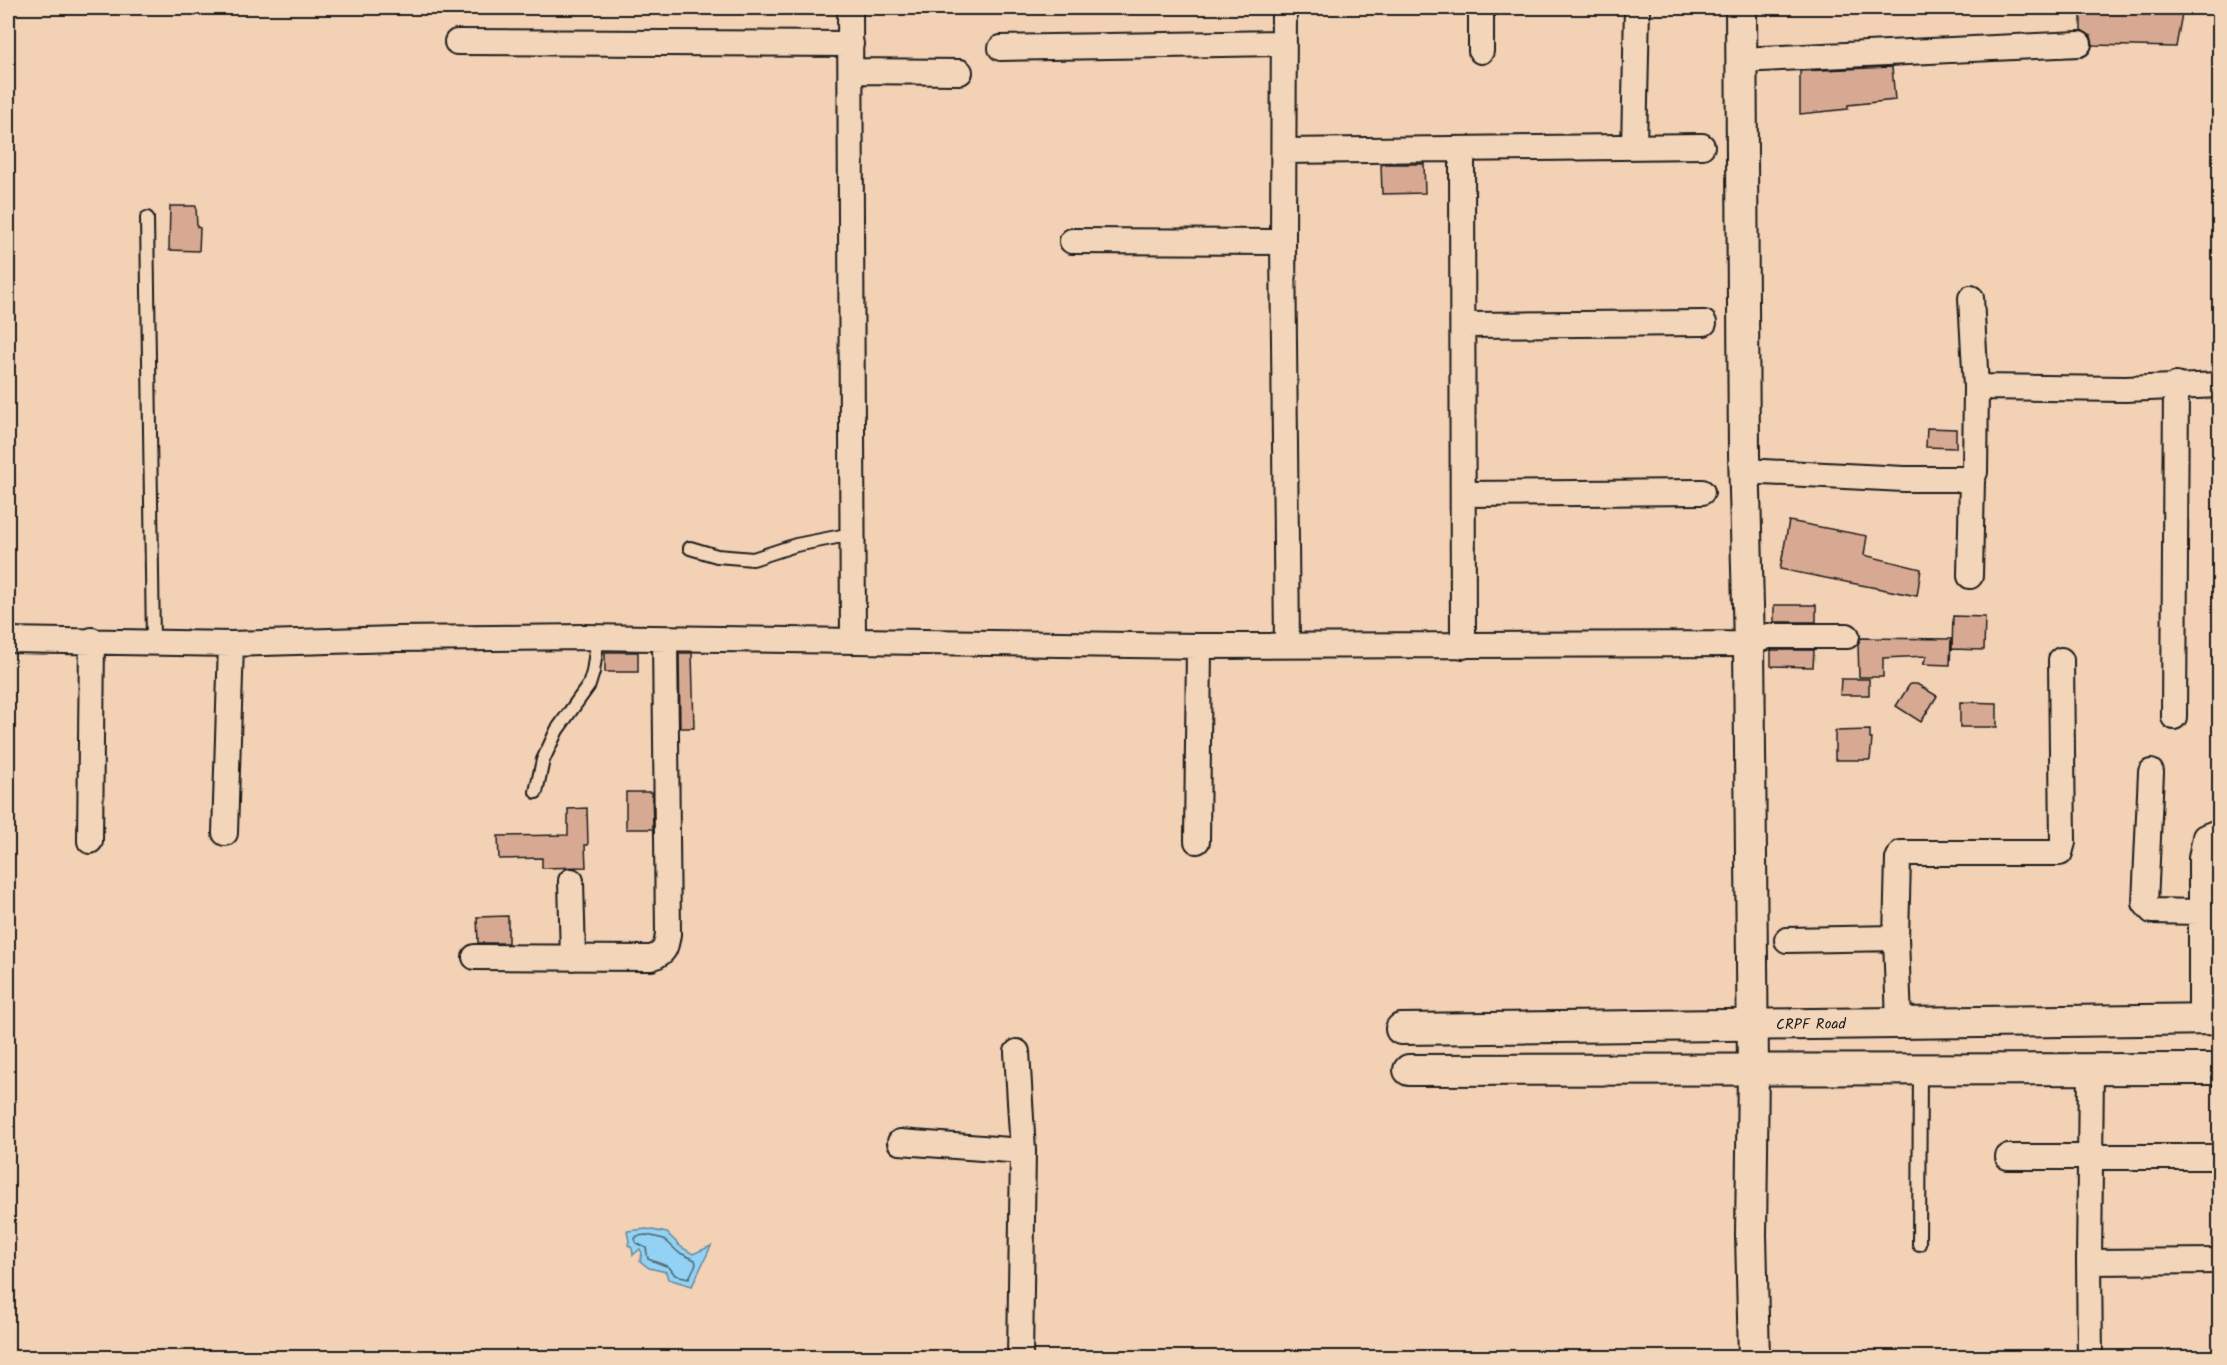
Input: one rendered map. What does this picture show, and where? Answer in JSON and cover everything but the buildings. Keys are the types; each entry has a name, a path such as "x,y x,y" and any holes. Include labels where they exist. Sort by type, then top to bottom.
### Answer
{"street":[{"path":"850,8 853,641"},
{"path":"1284,8 1283,242 1287,645"},
{"path":"1481,8 1481,51"},
{"path":"1634,147 1636,8"},
{"path":"1741,8 1744,471 1749,644 1753,1068 1751,1235 1754,1358"},
{"path":"457,42 851,44"},
{"path":"1001,48 1284,44"},
{"path":"1741,60 2079,44"},
{"path":"851,71 960,72"},
{"path":"1284,151 1702,146"},
{"path":"1462,149 1463,646"},
{"path":"1072,241 1283,242"},
{"path":"1970,576 1976,387 1971,298"},
{"path":"1463,325 1704,323"},
{"path":"1976,387 2125,389 2176,385 2220,385"},
{"path":"2174,717 2176,385"},
{"path":"1744,471 1904,479 1972,479"},
{"path":"1464,494 1702,492"},
{"path":"8,640 231,644 396,639 598,637 1199,646 1463,646 1749,644 1768,636 1846,636"},
{"path":"475,957 651,958 661,955 666,948 668,934 665,639"},
{"path":"90,842 92,640"},
{"path":"225,833 231,644"},
{"path":"1197,841 1199,646"},
{"path":"1899,1023 1896,938 1898,859 1901,853 2060,853 2064,842 2061,660"},
{"path":"2151,772 2145,903 2152,911 2199,912"},
{"path":"2210,1019 2199,912 2201,858 2205,837 2220,831"},
{"path":"571,881 573,958"},
{"path":"1787,940 1896,938"},
{"name":"CRPF Road","path":"1401,1029 2210,1019"},
{"path":"1017,1052 1023,1151 1020,1358"},
{"path":"2090,1358 2091,1069"},
{"path":"1409,1070 2220,1069"},
{"path":"900,1142 1023,1151"},
{"path":"2008,1157 2220,1157"},
{"path":"2089,1262 2220,1261"}],"lane":[{"path":"147,218 153,643"},
{"path":"690,548 717,556 753,558 796,545 852,534"},
{"path":"536,792 543,760 557,730 589,685 598,637"},
{"path":"1919,1244 1920,1069"}],"water":[{"path":"647,1229 667,1233 681,1247 693,1254 711,1246 692,1286 668,1279 666,1272 649,1268 640,1261 642,1253 640,1249 633,1255 632,1248 628,1245 627,1231"}]}
